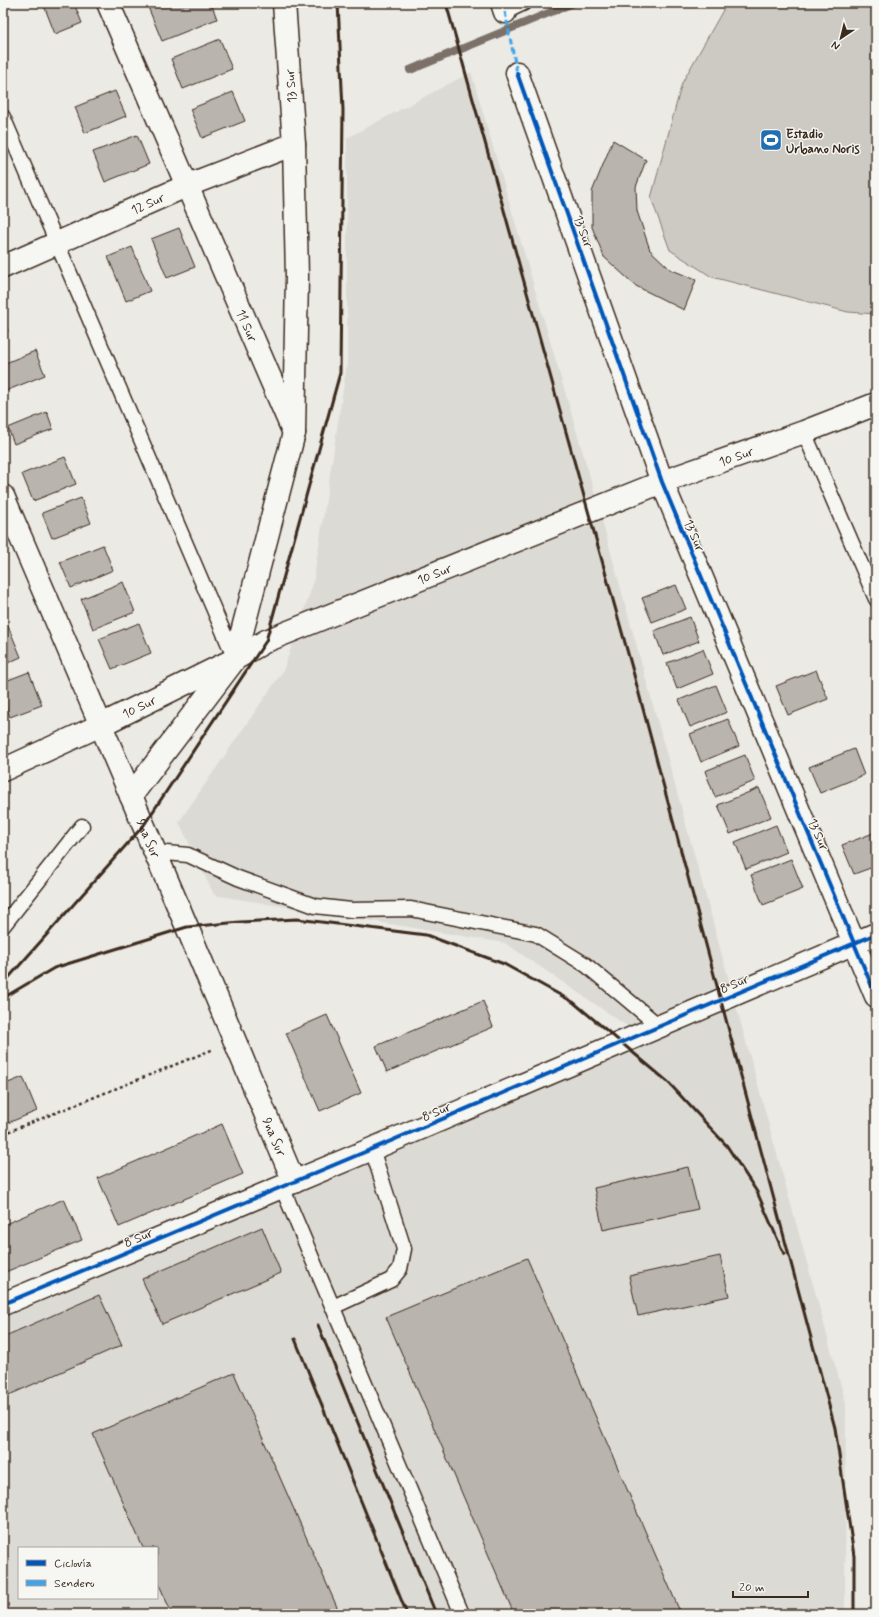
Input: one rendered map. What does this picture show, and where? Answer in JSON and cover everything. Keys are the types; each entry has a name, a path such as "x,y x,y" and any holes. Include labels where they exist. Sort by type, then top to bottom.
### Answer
{"street":[{"name":"11 Sur","path":"108,3 294,433"},
{"name":"13 Sur","path":"284,3 294,144 297,277 294,433"},
{"name":"13 Sur","path":"517,73 662,482 876,996"},
{"name":"12 Sur","path":"3,267 186,186 294,144"},
{"name":"10 Sur","path":"3,770 101,725 235,659 266,641 662,482 804,432 876,404"},
{"path":"131,796 235,659 294,433"},
{"name":"9na Sur","path":"3,496 156,852 234,1040 288,1185"},
{"name":"8 Sur","path":"3,1304 288,1185 876,934"}],"lane":[{"path":"3,116 235,659"},
{"path":"804,432 876,599"},
{"path":"3,926 82,826"},
{"path":"156,852 188,855 238,878 315,906 351,910 411,909 536,934 586,965 659,1026"},
{"path":"333,1308 391,1280 400,1268 404,1249 372,1149"},
{"path":"288,1185 333,1308 462,1614"}],"path":[{"path":"3,1134 234,1040"}],"shaded area":[{"name":"Estadio Urbano Noris","path":"727,3 876,3 876,314 848,312 712,277 670,250 651,198 682,83"},
{"path":"471,72 590,477 846,1404 845,1614 3,1614 3,1318 345,1170 652,1043 505,943 214,895 179,822 283,671 313,584 347,364 347,138"}],"building":[{"path":"43,3 74,3 82,23 55,34"},
{"path":"157,3 211,3 217,19 162,41 148,7"},
{"path":"220,39 232,69 183,89 171,59"},
{"path":"115,91 126,116 85,133 75,107"},
{"path":"233,92 245,121 202,138 190,109"},
{"path":"137,135 149,164 105,182 93,152"},
{"path":"613,140 646,160 636,187 637,211 650,250 670,269 696,280 684,310 636,286 604,257 592,227 592,192"},
{"path":"179,228 195,267 167,278 151,239"},
{"path":"132,247 150,291 126,301 108,257"},
{"path":"3,319 8,331 3,333"},
{"path":"35,351 45,375 3,392 3,364"},
{"path":"47,412 53,429 14,444 8,428"},
{"path":"65,457 76,484 33,501 22,474"},
{"path":"81,498 91,523 52,538 42,513"},
{"path":"103,545 113,570 71,588 60,562"},
{"path":"123,582 135,612 93,629 81,599"},
{"path":"676,585 686,609 652,622 642,598"},
{"path":"690,617 699,641 663,655 654,631"},
{"path":"139,623 151,653 112,669 99,639"},
{"path":"8,626 21,657 3,665 3,628"},
{"path":"703,649 713,674 677,689 667,663"},
{"path":"816,670 828,699 788,715 776,686"},
{"path":"29,672 42,705 10,717 3,699 3,682"},
{"path":"716,685 727,712 690,727 679,700"},
{"path":"728,719 739,746 701,762 690,734"},
{"path":"854,749 864,775 820,793 809,767"},
{"path":"745,755 755,781 715,797 705,771"},
{"path":"759,788 771,817 730,834 718,805"},
{"path":"776,825 787,852 746,869 735,842"},
{"path":"876,832 876,866 854,874 842,845"},
{"path":"791,859 803,889 763,905 751,875"},
{"path":"483,1001 493,1027 387,1072 376,1046"},
{"path":"327,1015 361,1093 320,1111 286,1033"},
{"path":"23,1077 37,1111 3,1125 3,1085"},
{"path":"222,1124 243,1174 119,1227 98,1178"},
{"path":"688,1167 698,1209 603,1230 594,1188"},
{"path":"64,1199 82,1240 3,1273 3,1225"},
{"path":"262,1227 281,1273 162,1324 142,1279"},
{"path":"720,1256 729,1296 638,1316 629,1276"},
{"path":"527,1258 681,1614 514,1614 386,1317"},
{"path":"99,1295 122,1345 9,1395 3,1383 3,1337"},
{"path":"234,1373 340,1614 172,1614 158,1582 158,1547 143,1547 93,1434"}],"waterway":[{"path":"410,70 573,3"}],"railway":[{"path":"3,984 144,825 266,641 340,373 343,110 338,3"},
{"path":"446,3 634,675 835,1428 854,1556 854,1614"},
{"path":"3,998 54,968 187,927 297,919 426,935 504,964 573,1002 668,1082 727,1146 757,1192 784,1254"},
{"path":"318,1325 436,1614"},
{"path":"295,1339 407,1614"}],"marked path":[{"path":"505,12 517,73"}],"cycle path":[{"path":"517,73 662,482 876,996"},
{"path":"3,1304 372,1149 876,934"}],"place":[{"name":"Estadio Urbano Noris","path":"771,140"}]}
